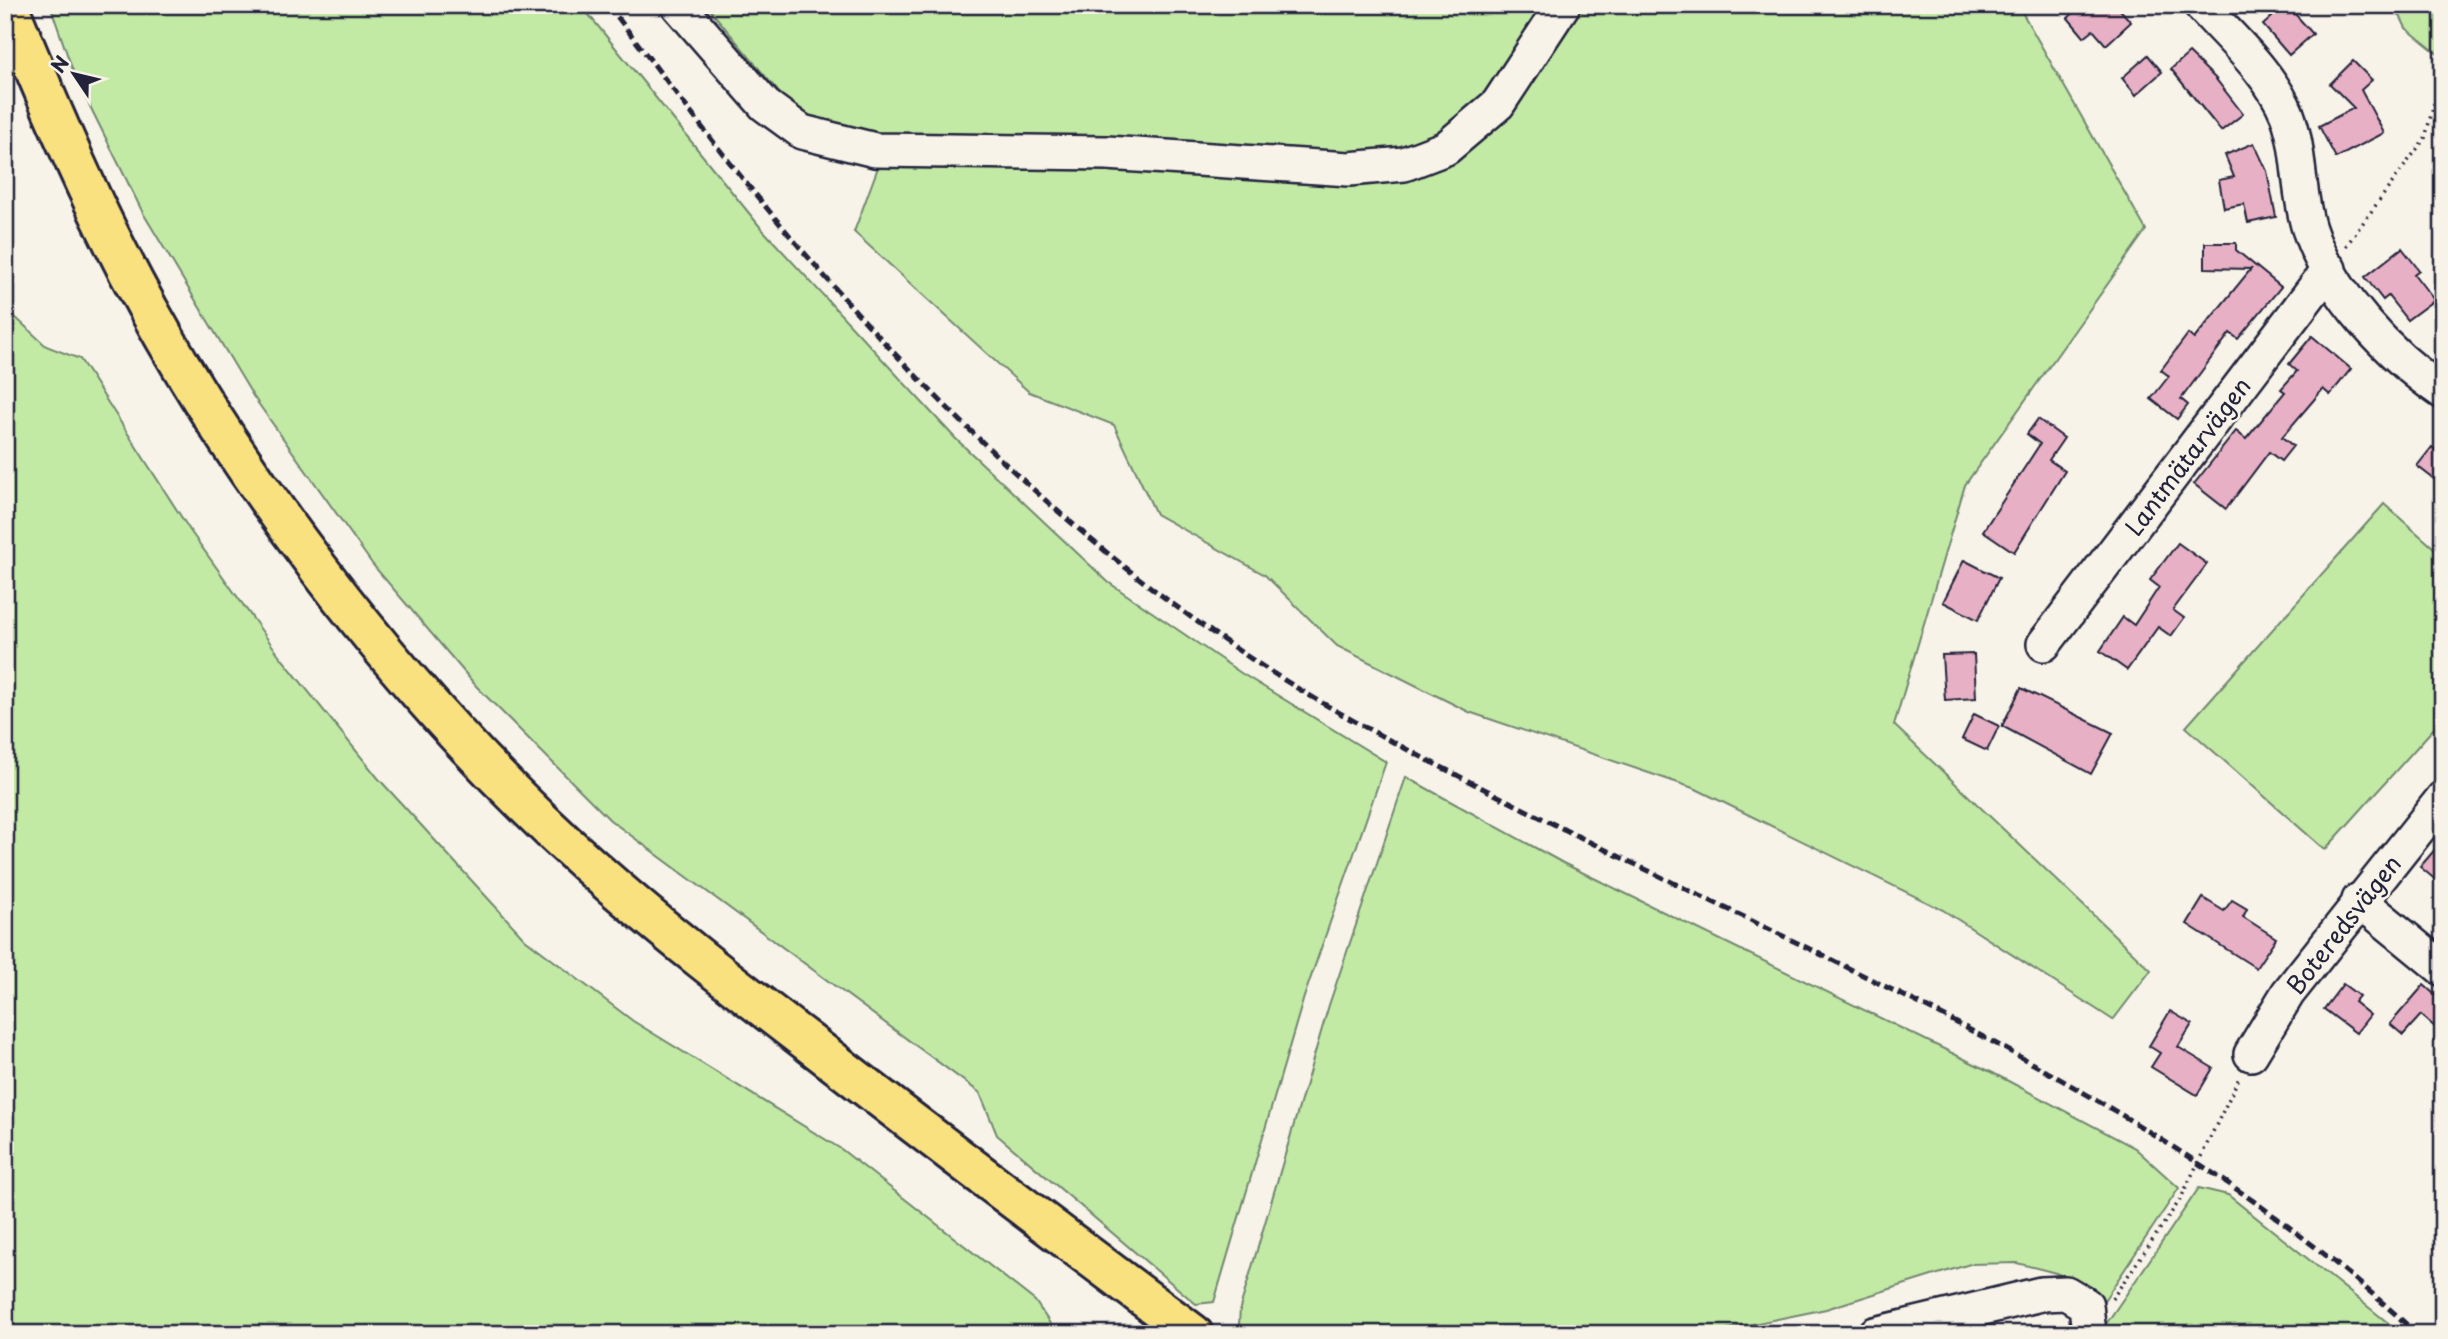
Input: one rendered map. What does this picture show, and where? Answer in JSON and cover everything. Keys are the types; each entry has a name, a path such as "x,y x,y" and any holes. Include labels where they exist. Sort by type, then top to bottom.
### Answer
{"highway":[{"path":"8,5 48,104 107,232 159,328 293,534 438,712 586,863 667,933 959,1159 1193,1334"},
{"path":"5,61 29,117 90,240 142,337 206,442 280,548 424,727 573,878 655,950 1148,1334"}],"street":[{"path":"678,5 775,112 802,132 875,150 1107,153 1349,169 1404,163 1446,148 1498,104 1563,5"},
{"path":"2201,5 2260,72 2287,114 2299,163 2309,230 2355,311 2378,338 2443,392"},
{"name":"Lantmätarvägen","path":"2044,644 2329,269"},
{"name":"Boteredsvägen","path":"2251,1054 2288,993 2359,900 2443,798"},
{"path":"2359,900 2443,969"},
{"path":"1875,1334 2042,1294 2066,1293 2085,1305 2089,1333"}],"path":[{"path":"2329,269 2425,138 2443,69"},
{"path":"2089,1333 2180,1199 2251,1054"}],"green space":[{"path":"50,5 581,5 761,228 955,438 1108,582 1241,673 1386,762 1304,997 1214,1302 1196,1304 997,1135 980,1093 610,820 477,687 373,565 253,396 143,213 74,74"},
{"path":"706,5 2018,5 2146,230 1965,485 1894,725 2151,970 2113,1020 1943,910 1696,789 1469,712 1337,646 1265,575 1156,514 1114,425 1029,392 854,232 877,170 801,119"},
{"path":"2395,5 2443,5 2443,58 2406,28"},
{"path":"5,295 13,315 46,346 80,359 191,532 279,655 378,778 525,939 633,1021 841,1149 1035,1301 1057,1334 5,1334"},
{"path":"2384,504 2443,556 2443,718 2325,850 2186,727"},
{"path":"1406,777 1563,863 1993,1073 2135,1148 2179,1188 2097,1311 2080,1284 2056,1273 2017,1263 1970,1264 1826,1309 1704,1334 1249,1334 1239,1325 1240,1308 1329,1005"},
{"path":"2199,1188 2228,1195 2402,1334 2106,1334 2104,1327"}],"building":[{"path":"2082,5 2116,5 2131,22 2106,45 2093,30 2084,37 2068,18"},
{"path":"2261,5 2287,5 2313,34 2289,55 2263,25 2272,17"},
{"path":"2189,53 2215,78 2243,114 2221,131 2171,69"},
{"path":"2148,55 2162,72 2136,95 2122,78"},
{"path":"2353,61 2372,80 2361,90 2384,133 2336,158 2319,126 2354,108 2330,84"},
{"path":"2254,143 2267,171 2276,217 2248,223 2244,204 2224,208 2219,180 2234,177 2225,155"},
{"path":"2205,243 2236,243 2236,250 2281,287 2238,339 2230,333 2181,399 2188,405 2177,419 2151,399 2169,376 2161,370 2188,334 2194,339 2251,269 2205,268"},
{"path":"2402,248 2419,270 2414,274 2434,300 2407,320 2388,296 2383,300 2365,277"},
{"path":"2312,336 2351,369 2330,395 2323,389 2282,437 2293,446 2281,461 2269,452 2226,509 2194,484 2236,431 2246,439 2285,392 2281,389 2297,371 2289,364"},
{"path":"2038,419 2064,438 2049,460 2065,471 2014,552 1983,531 2040,444 2027,434"},
{"path":"2432,447 2443,456 2443,486 2417,466"},
{"path":"2178,543 2207,564 2173,610 2184,618 2171,636 2158,627 2127,670 2100,651 2123,617 2134,625 2159,587 2150,580"},
{"path":"1964,560 1999,578 1978,620 1943,602"},
{"path":"1974,654 1976,698 1945,700 1942,655"},
{"path":"2021,688 2113,733 2091,774 2002,726"},
{"path":"1974,714 1999,726 1987,751 1962,739"},
{"path":"2443,840 2443,886 2420,867"},
{"path":"2203,898 2224,911 2232,900 2247,909 2243,917 2276,938 2256,968 2187,924"},
{"path":"2343,984 2359,996 2354,1002 2370,1015 2356,1033 2324,1009"},
{"path":"2424,985 2443,1002 2443,1034 2421,1015 2403,1035 2390,1024"},
{"path":"2170,1011 2192,1024 2178,1047 2213,1068 2197,1095 2151,1067 2160,1053 2149,1046"}],"railway":[{"path":"608,5 749,187 883,341 942,403 1068,519 1134,574 1202,625 1302,691 1392,742 1868,978 1985,1038 2100,1102 2211,1172 2317,1249 2417,1334"}]}
